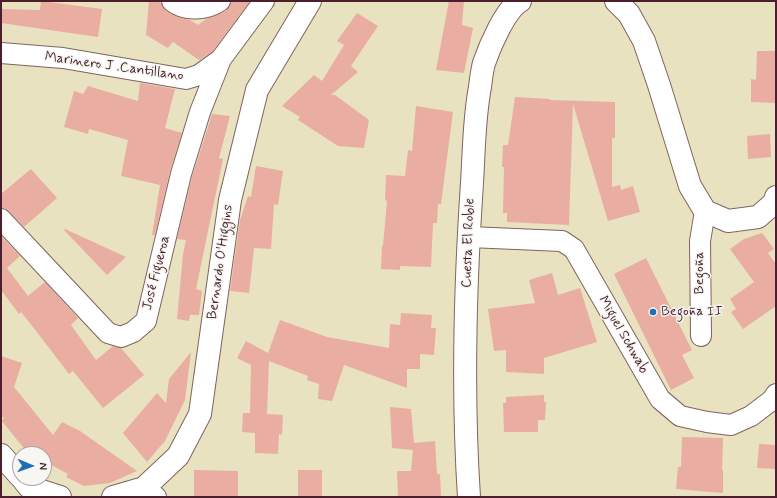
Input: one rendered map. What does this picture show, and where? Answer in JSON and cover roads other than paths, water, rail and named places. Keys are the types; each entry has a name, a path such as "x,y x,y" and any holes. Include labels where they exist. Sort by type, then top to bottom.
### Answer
{"main road":[{"name":"Bernardo O'Higgins","path":"113,497 150,493 178,456 200,414 230,200 256,90 310,1"},
{"name":"Cuesta El Roble","path":"469,497 465,370 468,237 476,107 484,64 501,23 520,1"},
{"path":"616,1 629,14 644,41 690,186 705,211 728,221 758,218 774,203 776,197"},
{"path":"1,455 12,467"},
{"path":"28,486 60,497"}],"street":[{"path":"172,1 192,9 213,6 220,1"},
{"name":"Marinero J .Cantillano","path":"1,53 63,58 186,78 199,75 221,59 264,1"},
{"name":"José Figueroa","path":"1,219 108,333 121,336 133,332 146,321 184,167 200,112 221,59"},
{"name":"Begoña","path":"701,336 700,241 705,211"},
{"name":"Miguel Schwab","path":"468,237 562,241 574,250 660,399 680,416 707,422 731,425 752,416 772,400 776,394"}],"place":[{"name":"Begoña II","path":"653,312"}]}
